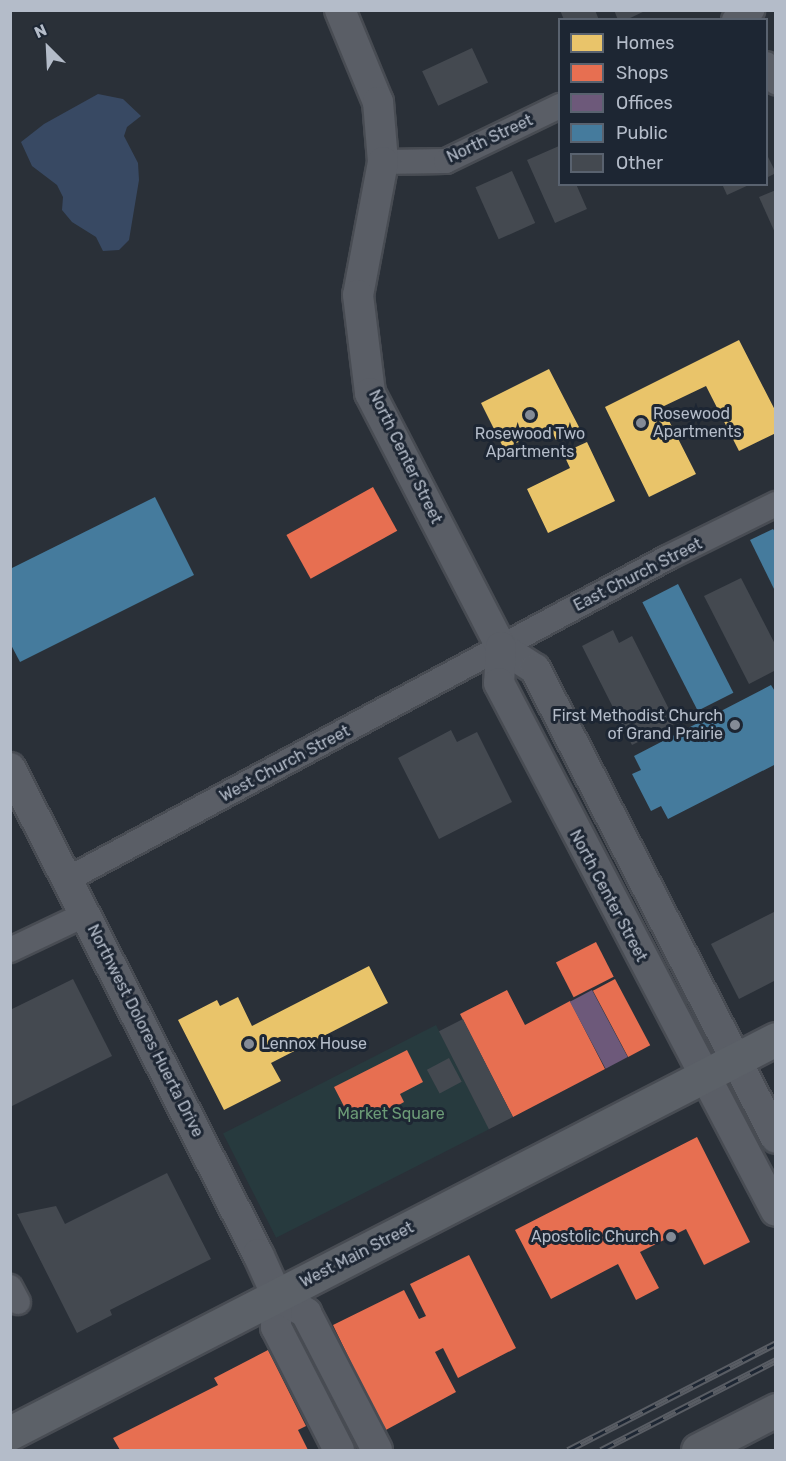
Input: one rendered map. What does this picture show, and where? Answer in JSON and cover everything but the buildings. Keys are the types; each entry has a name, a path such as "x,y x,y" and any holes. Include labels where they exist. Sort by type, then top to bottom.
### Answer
{"main road":[{"name":"West Main Street","path":"10,1432 776,1039"},
{"path":"698,1450 776,1410"}],"street":[{"name":"North Center Street","path":"340,10 378,102 383,162 358,295 369,393 501,647 535,669 776,1138"},
{"path":"768,68 776,82"},
{"name":"North Street","path":"383,162 446,161 558,107"},
{"name":"East Church Street","path":"501,647 776,504"},
{"name":"North Center Street","path":"501,647 499,683 776,1211"},
{"name":"West Church Street","path":"68,879 501,647"},
{"name":"Northwest Dolores Huerta Drive","path":"10,768 86,914 277,1296"},
{"path":"10,950 86,914"},
{"path":"339,1450 276,1327 277,1296 306,1313 377,1450"}],"green space":[{"name":"Market Square","path":"436,1025 489,1129 276,1238 223,1134"}],"water":[{"path":"98,94 123,99 141,116 127,127 124,136 138,163 139,180 129,240 119,250 103,251 96,237 72,222 62,210 63,197 57,185 32,166 21,142 44,124"}],"railway":[{"path":"568,1450 776,1343"},
{"path":"601,1450 776,1360"}],"place":[{"name":"Rosewood Two Apartments","path":"530,415"},
{"name":"Rosewood Apartments","path":"641,423"},
{"name":"First Methodist Church of Grand Prairie","path":"735,725"},
{"name":"Lennox House","path":"249,1044"},
{"name":"Apostolic Church","path":"671,1237"}]}
